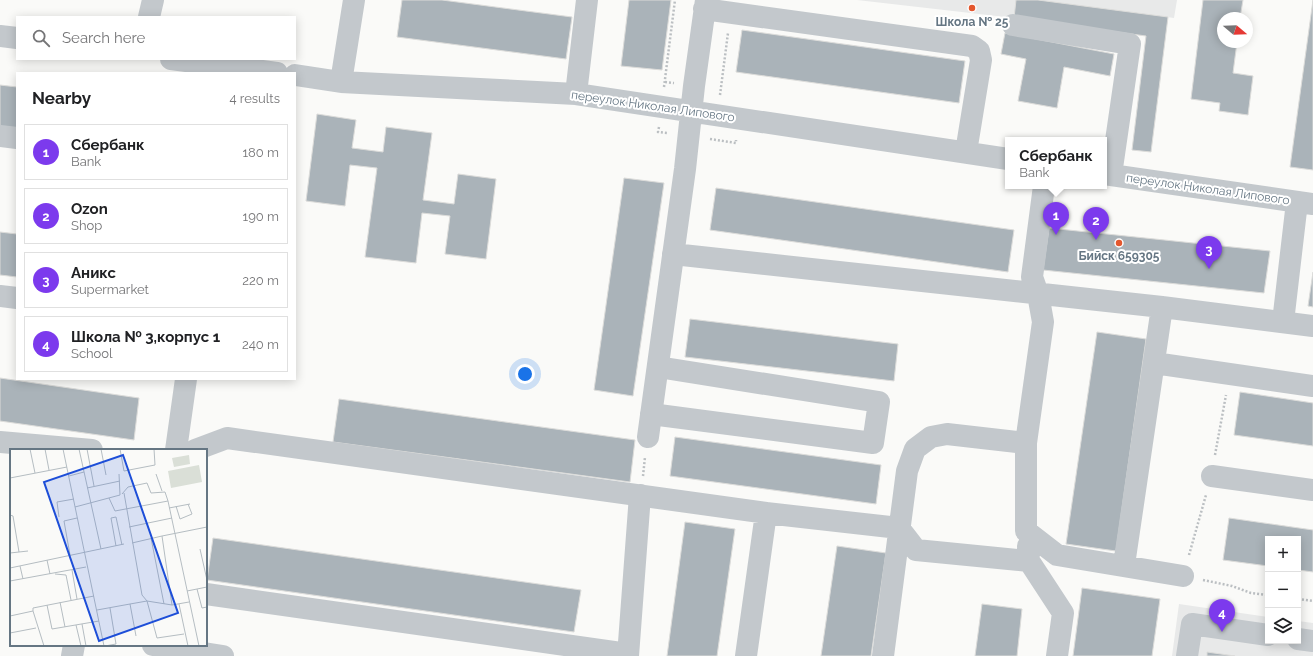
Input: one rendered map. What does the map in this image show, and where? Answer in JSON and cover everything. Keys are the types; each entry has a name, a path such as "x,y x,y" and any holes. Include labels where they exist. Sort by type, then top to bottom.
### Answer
{"street":[{"path":"150,16 152,0"},
{"path":"341,82 354,0"},
{"path":"576,94 587,0"},
{"path":"648,437 685,169 705,4 731,12 972,46 979,51 981,60 966,152"},
{"path":"1013,25 1130,44 1108,174"},
{"path":"0,36 16,38"},
{"path":"176,60 229,70 261,72"},
{"name":"переулок Николая Липового","path":"296,75 341,82 576,94 1005,158"},
{"path":"0,136 16,138"},
{"name":"переулок Николая Липового","path":"1108,174 1305,203"},
{"path":"1044,189 1032,277 1038,294 1043,322 1026,443 1026,531 1029,561 1064,613 1057,656"},
{"path":"1282,322 1305,203"},
{"path":"673,254 1162,307 1313,326"},
{"path":"0,296 16,298"},
{"path":"1124,565 1162,307"},
{"path":"1154,363 1313,386"},
{"path":"651,414 873,443 879,402 658,367"},
{"path":"176,449 186,380"},
{"path":"883,656 907,471 916,449 931,437 947,434 1026,443"},
{"path":"198,449 227,438 766,513 899,528 916,550 1029,561"},
{"path":"0,442 80,449"},
{"path":"1212,476 1313,490"},
{"path":"207,594 628,655 640,495"},
{"path":"746,656 766,513"},
{"path":"1026,531 1057,555 1183,576"},
{"path":"1187,656 1192,624 1265,635"},
{"path":"1301,639 1313,641"},
{"path":"72,656 74,646"},
{"path":"159,646 223,656"}],"path":[{"path":"664,82 675,0"},
{"path":"721,90 731,12"},
{"path":"659,121 658,132 672,134"},
{"path":"1230,375 1212,476 1183,576 1232,586 1251,593 1265,595"},
{"path":"640,495 648,437"},
{"path":"1301,599 1313,601"}],"shaded area":[{"name":"Школа № 25","path":"857,0 1016,0 1014,18"},
{"name":"Школа № 25","path":"1038,0 1177,0 1174,18"},
{"path":"1179,604 1265,617 1265,644 1301,644 1301,621 1313,623 1313,656 1172,656"}],"building":[{"path":"402,0 442,0 572,17 566,59 397,37"},
{"path":"629,0 671,0 662,70 621,66"},
{"path":"1016,0 1038,0 1168,17 1151,152 1132,150 1146,36 1014,18"},
{"path":"1203,0 1243,0 1241,12 1217,12 1217,48 1236,48 1233,73 1253,76 1248,115 1219,111 1220,103 1191,99"},
{"path":"1313,0 1313,170 1290,167"},
{"path":"742,30 965,61 959,103 736,72"},
{"path":"1005,33 1114,54 1110,76 1064,67 1057,108 1018,101 1026,59 1001,54"},
{"path":"0,85 16,87 16,130 0,128"},
{"path":"317,114 356,120 352,148 383,152 386,127 432,133 423,200 454,204 458,174 496,179 486,259 445,254 450,216 422,213 416,263 365,257 377,168 350,165 345,206 306,201"},
{"path":"624,178 664,183 633,396 594,390"},
{"path":"716,188 1014,230 1008,272 710,230"},
{"path":"1049,228 1270,251 1264,293 1043,270"},
{"path":"0,232 16,234 16,277 0,275"},
{"path":"1313,272 1313,307 1308,306"},
{"path":"690,319 898,344 894,381 685,357"},
{"path":"1097,332 1146,339 1116,551 1066,544"},
{"path":"0,378 139,398 134,440 0,421"},
{"path":"1240,392 1313,403 1313,446 1234,435"},
{"path":"339,399 635,440 630,482 333,442"},
{"path":"675,437 881,465 876,504 670,476"},
{"path":"1229,518 1313,530 1313,572 1301,570 1301,536 1265,536 1265,566 1223,560"},
{"path":"685,522 735,529 717,656 667,656"},
{"path":"213,538 581,590 574,632 207,580"},
{"path":"837,546 886,553 871,656 821,656"},
{"path":"1082,588 1160,599 1152,656 1073,656"},
{"path":"982,604 1022,609 1017,656 975,656"},
{"path":"1207,652 1235,656 1207,656"}],"place":[{"name":"Школа № 25","path":"972,8"},
{"name":"Сбербанк","path":"1056,235"},
{"name":"Ozon","path":"1096,240"},
{"name":"Бийск 659305","path":"1119,243"},
{"name":"Аникс","path":"1209,269"},
{"name":"Школа № 3,корпус 1","path":"1222,632"}]}
